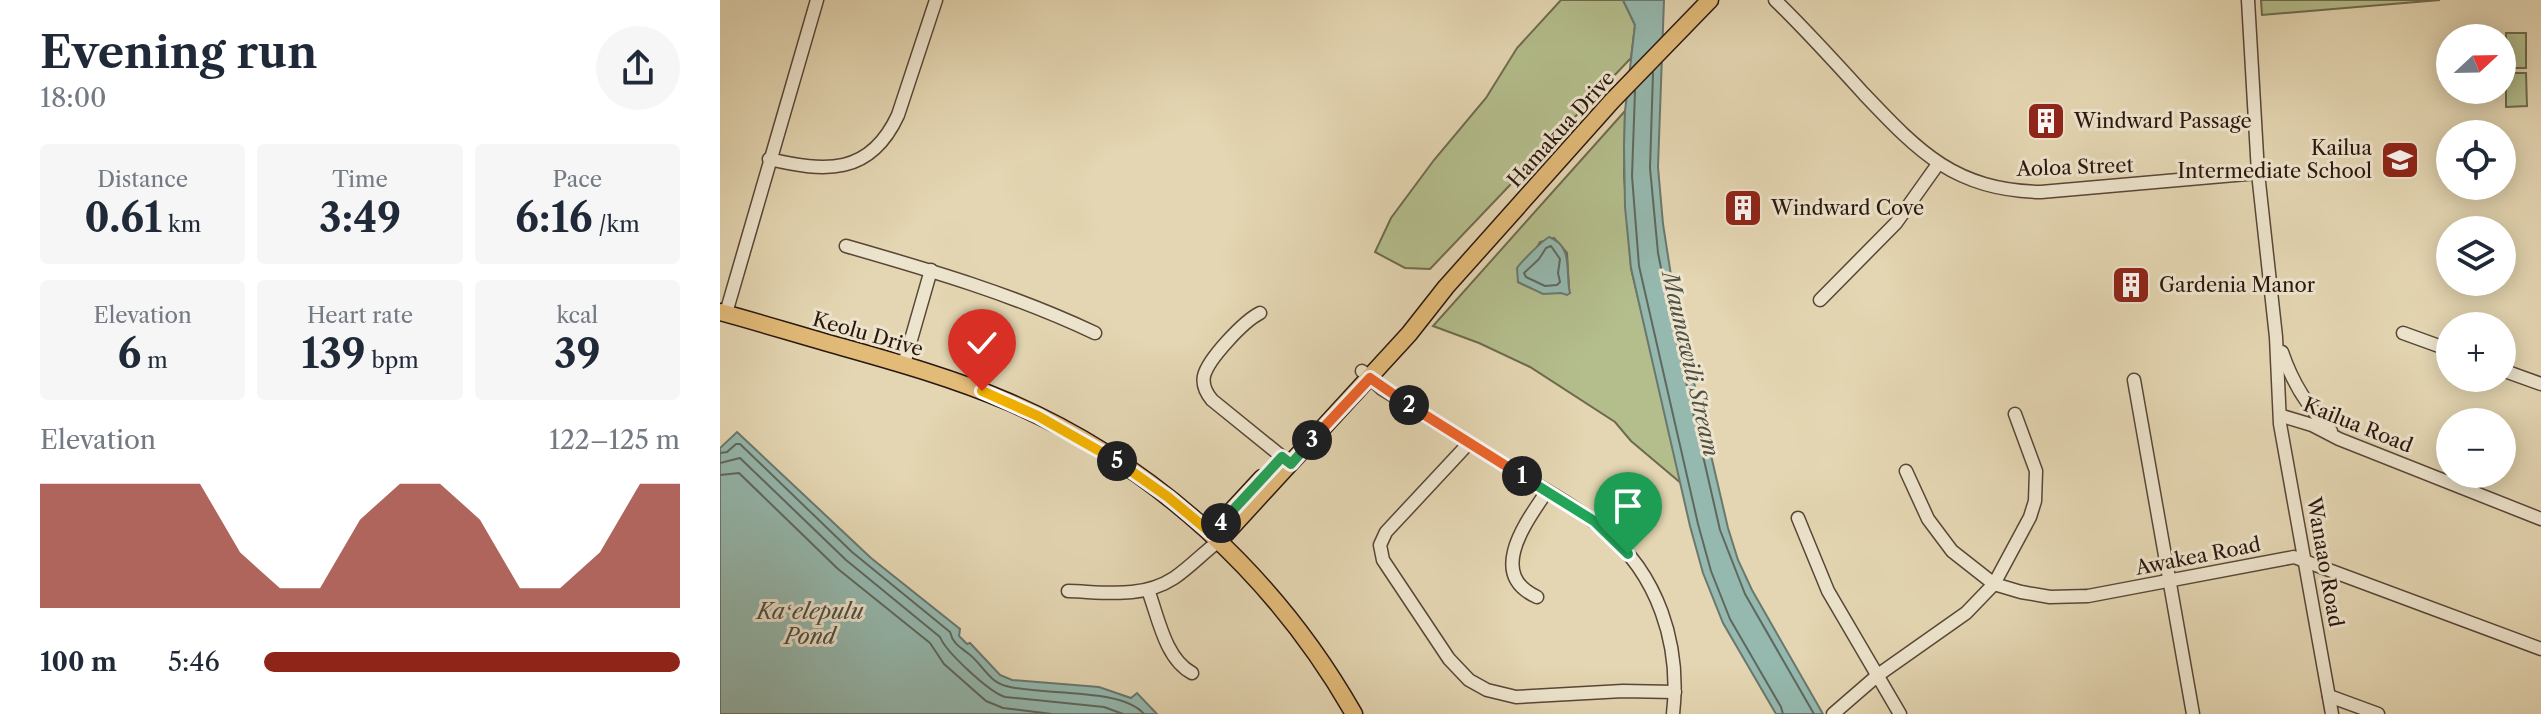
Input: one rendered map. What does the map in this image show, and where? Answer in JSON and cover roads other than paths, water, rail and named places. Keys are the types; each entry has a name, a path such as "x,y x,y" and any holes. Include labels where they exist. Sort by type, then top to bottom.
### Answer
{"main road":[{"name":"Hamakua Drive","path":"1215,537 1366,374 1402,327 1446,287 1612,101 1710,0"},
{"name":"Keolu Drive","path":"723,313 904,364 982,391 1065,430 1143,478 1215,537 1258,581 1299,630 1354,714"}],"street":[{"path":"723,313 815,0"},
{"path":"769,159 806,167 834,167 853,161 877,146 898,115 936,0"},
{"name":"Aoloa Street","path":"1775,0 1906,138 1938,164 1982,184 2026,191 2258,173"},
{"name":"Kailua Road","path":"2248,0 2258,173 2282,416 2312,425 2339,439 2541,519"},
{"path":"1820,300 1896,223 1938,164"},
{"path":"846,246 1018,299 1095,333"},
{"path":"904,364 931,270"},
{"path":"1260,313 1244,323 1211,363 1205,372 1204,382 1212,400 1286,461"},
{"path":"2403,333 2436,345"},
{"path":"2276,337 2289,373 2310,408 2339,439"},
{"path":"1366,374 1382,389 1606,531 1628,554 1647,579 1670,637 1675,692 1673,714"},
{"path":"2516,375 2541,384"},
{"path":"2134,380 2193,714"},
{"path":"1835,712 1878,675 1966,613 1994,584 2030,517 2035,501 2036,471 2015,414"},
{"name":"Wanaao Road","path":"2282,416 2280,424 2332,714"},
{"path":"1469,443 1386,532 1380,545 1383,560 1456,666 1478,686 1506,696 1675,692"},
{"name":"Awakea Road","path":"1906,471 1937,533 1961,559 1994,584 2039,596 2063,598 2170,582 2294,557 2541,649"},
{"path":"1537,597 1525,590 1517,580 1513,566 1514,551 1519,534 1547,491"},
{"path":"1798,518 1828,591 1900,714"},
{"name":"Hamakua Drive","path":"1068,591 1122,593 1148,590 1176,577 1215,537"},
{"path":"1148,590 1173,655 1180,665 1192,673"},
{"path":"2329,696 2378,714"}],"water":[{"path":"1623,0 1664,0 1658,167 1663,224 1675,301 1728,528 1752,590 1823,714 1776,714 1723,623 1703,573 1631,268 1625,207 1624,146 1635,25"},
{"path":"1549,237 1557,241 1565,253 1570,293 1567,295 1543,294 1518,282 1517,268"},
{"name":"Kaʻelepulu Pond","path":"737,432 871,558 960,629 959,636 967,644 970,643 1000,675 1012,680 1099,687 1131,698 1137,693 1157,714 720,714 720,448"}],"place":[{"name":"Windward Passage","path":"2046,121"},
{"name":"Kailua Intermediate School","path":"2400,160"},
{"name":"Windward Cove","path":"1743,208"},
{"name":"Gardenia Manor","path":"2131,285"}],"water label":[{"name":"Maunawili Stream","path":"1691,364"}]}
